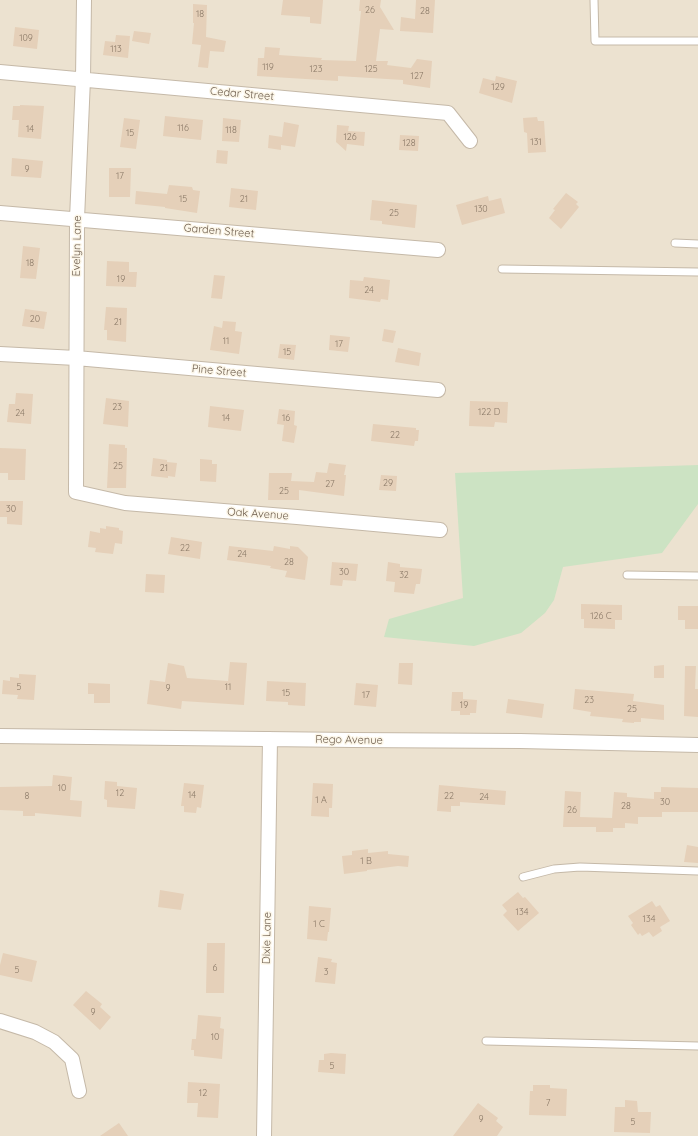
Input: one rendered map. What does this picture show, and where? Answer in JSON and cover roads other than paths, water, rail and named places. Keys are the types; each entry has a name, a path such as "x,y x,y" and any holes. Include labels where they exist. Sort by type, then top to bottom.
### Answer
{"street":[{"name":"Evelyn Lane","path":"76,492 77,219 83,79 84,0"},
{"name":"Cedar Street","path":"0,72 448,113 470,141"},
{"name":"Garden Street","path":"0,212 438,250"},
{"name":"Pine Street","path":"0,354 76,358 438,390"},
{"name":"Oak Avenue","path":"76,492 125,503 440,530"},
{"name":"Rego Avenue","path":"0,736 520,741 698,745"},
{"name":"Dixie Lane","path":"264,1136 270,739"},
{"path":"0,1021 35,1032 54,1042 72,1059 79,1091"}],"lane":[{"path":"594,0 595,41 698,41"},
{"path":"675,243 698,244"},
{"path":"502,269 698,272"},
{"path":"627,575 698,576"},
{"path":"523,877 554,869 580,867 698,871"},
{"path":"486,1041 698,1046"}]}
